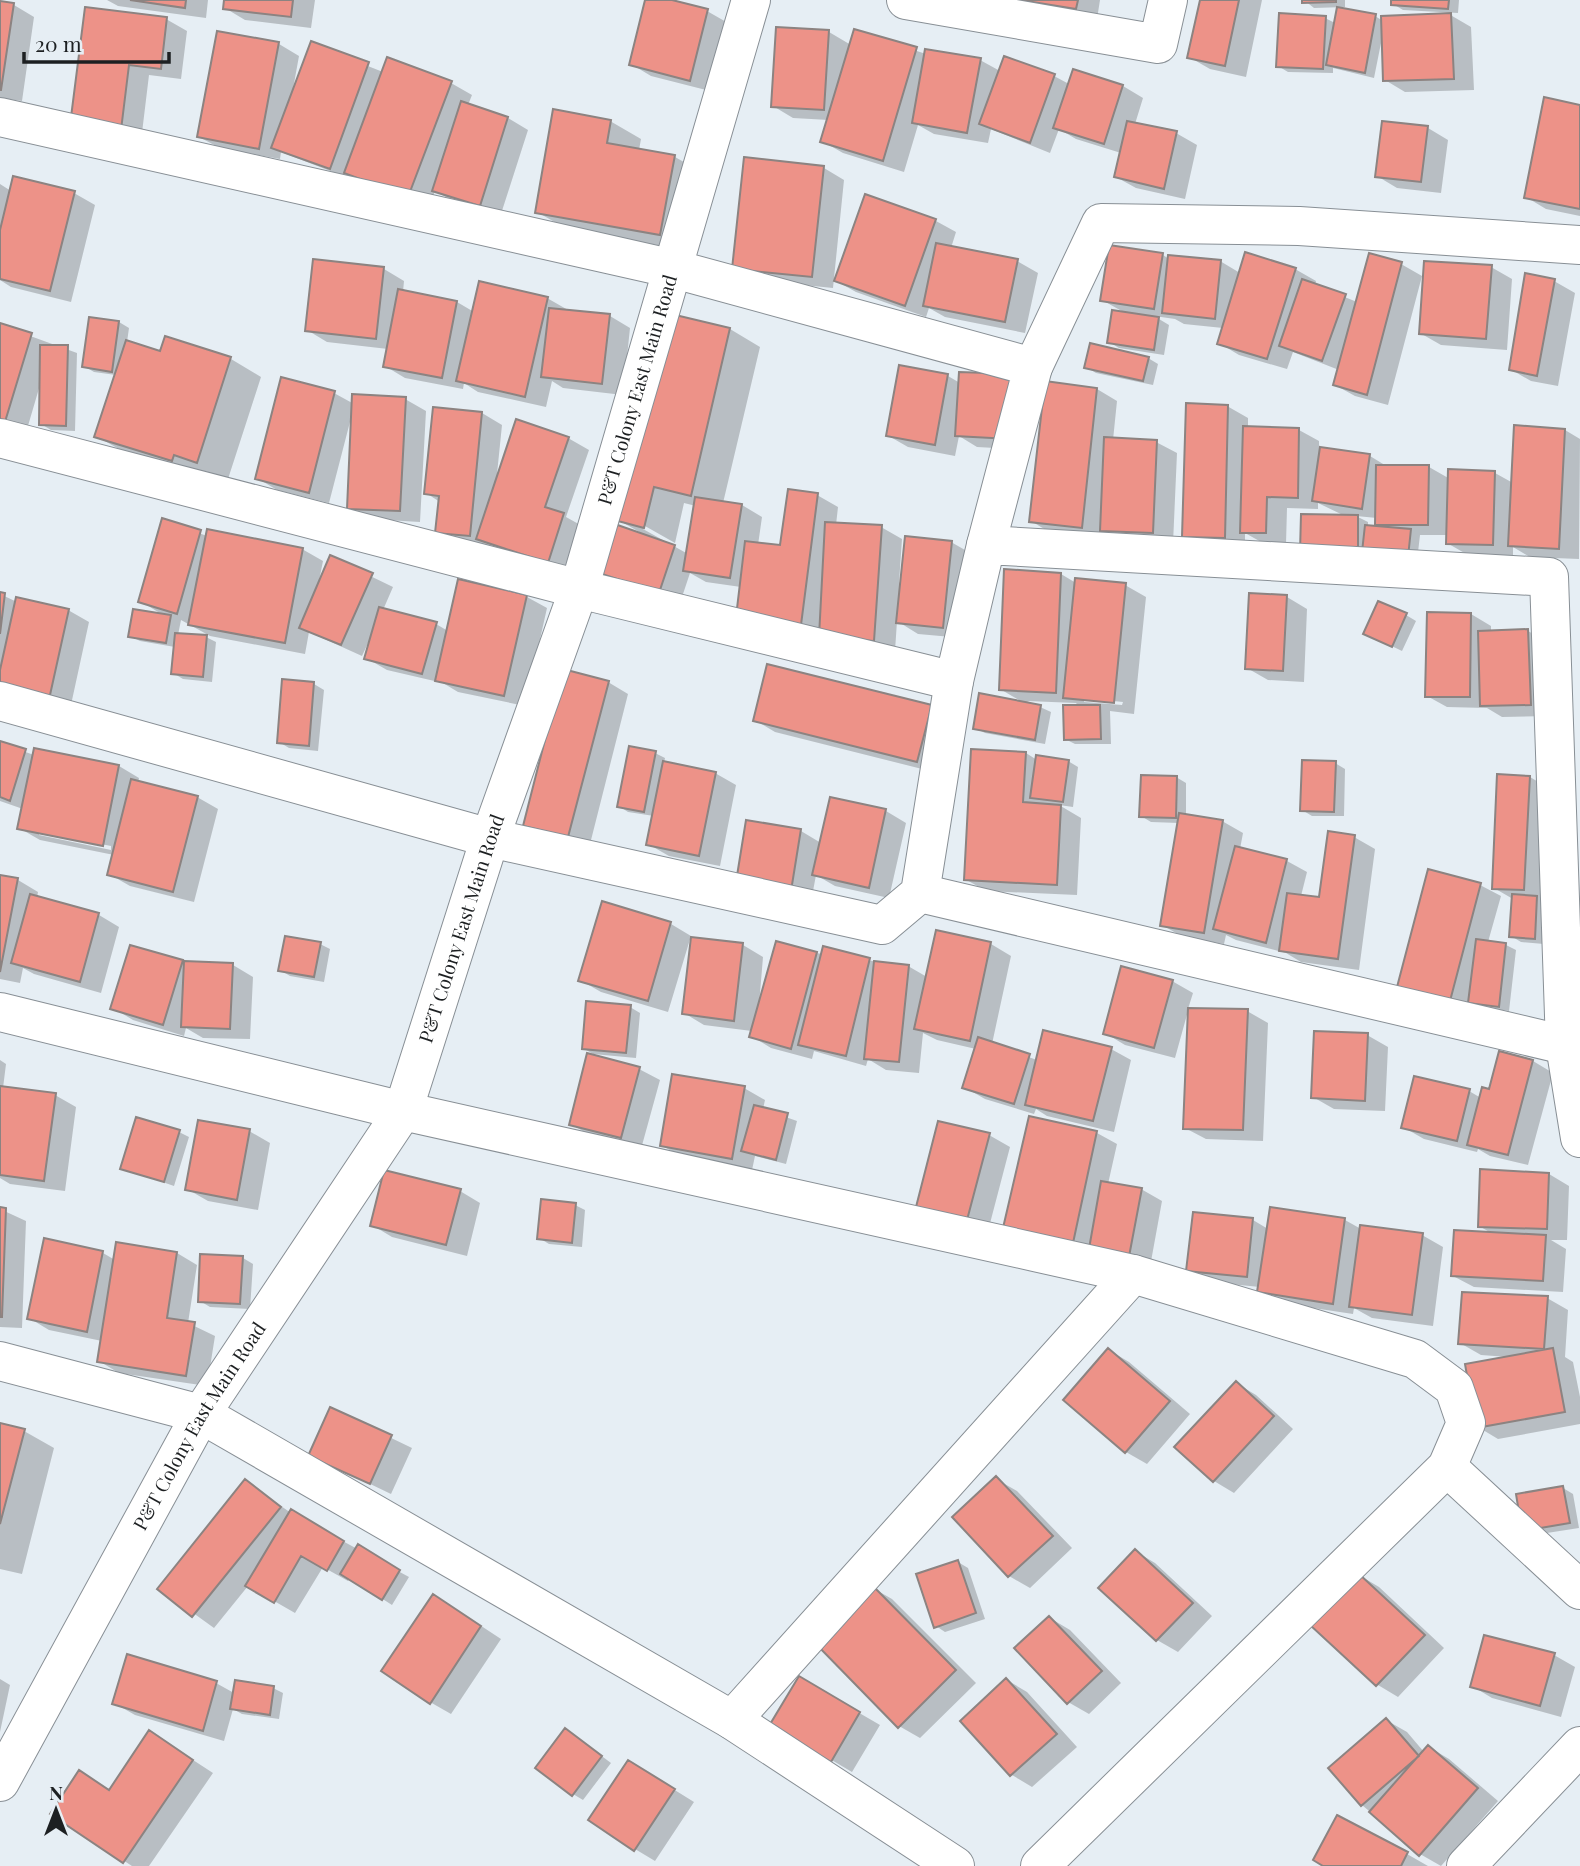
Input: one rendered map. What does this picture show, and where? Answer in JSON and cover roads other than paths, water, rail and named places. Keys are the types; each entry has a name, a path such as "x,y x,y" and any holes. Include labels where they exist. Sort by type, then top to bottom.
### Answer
{"street":[{"name":"P&T Colony East Main Road","path":"0,1782 201,1414 403,1111 490,838 579,589 751,0"},
{"path":"906,0 1158,44 1168,0"},
{"path":"0,117 674,269 1033,367"},
{"path":"0,701 490,838 882,925 920,893 954,681 986,545 1033,367 1101,223 1299,226 1580,245"},
{"path":"0,438 579,589 954,681"},
{"path":"986,545 1565,578 1570,915 1565,1045 1580,1139"},
{"path":"920,893 1565,1045"},
{"path":"0,1012 403,1111 1133,1274 1415,1359 1454,1388 1466,1423 1447,1467 1040,1866"},
{"path":"732,1720 1133,1274"},
{"path":"0,1361 201,1414 732,1720 955,1866"},
{"path":"1447,1467 1580,1590"},
{"path":"1466,1866 1580,1746"}]}
